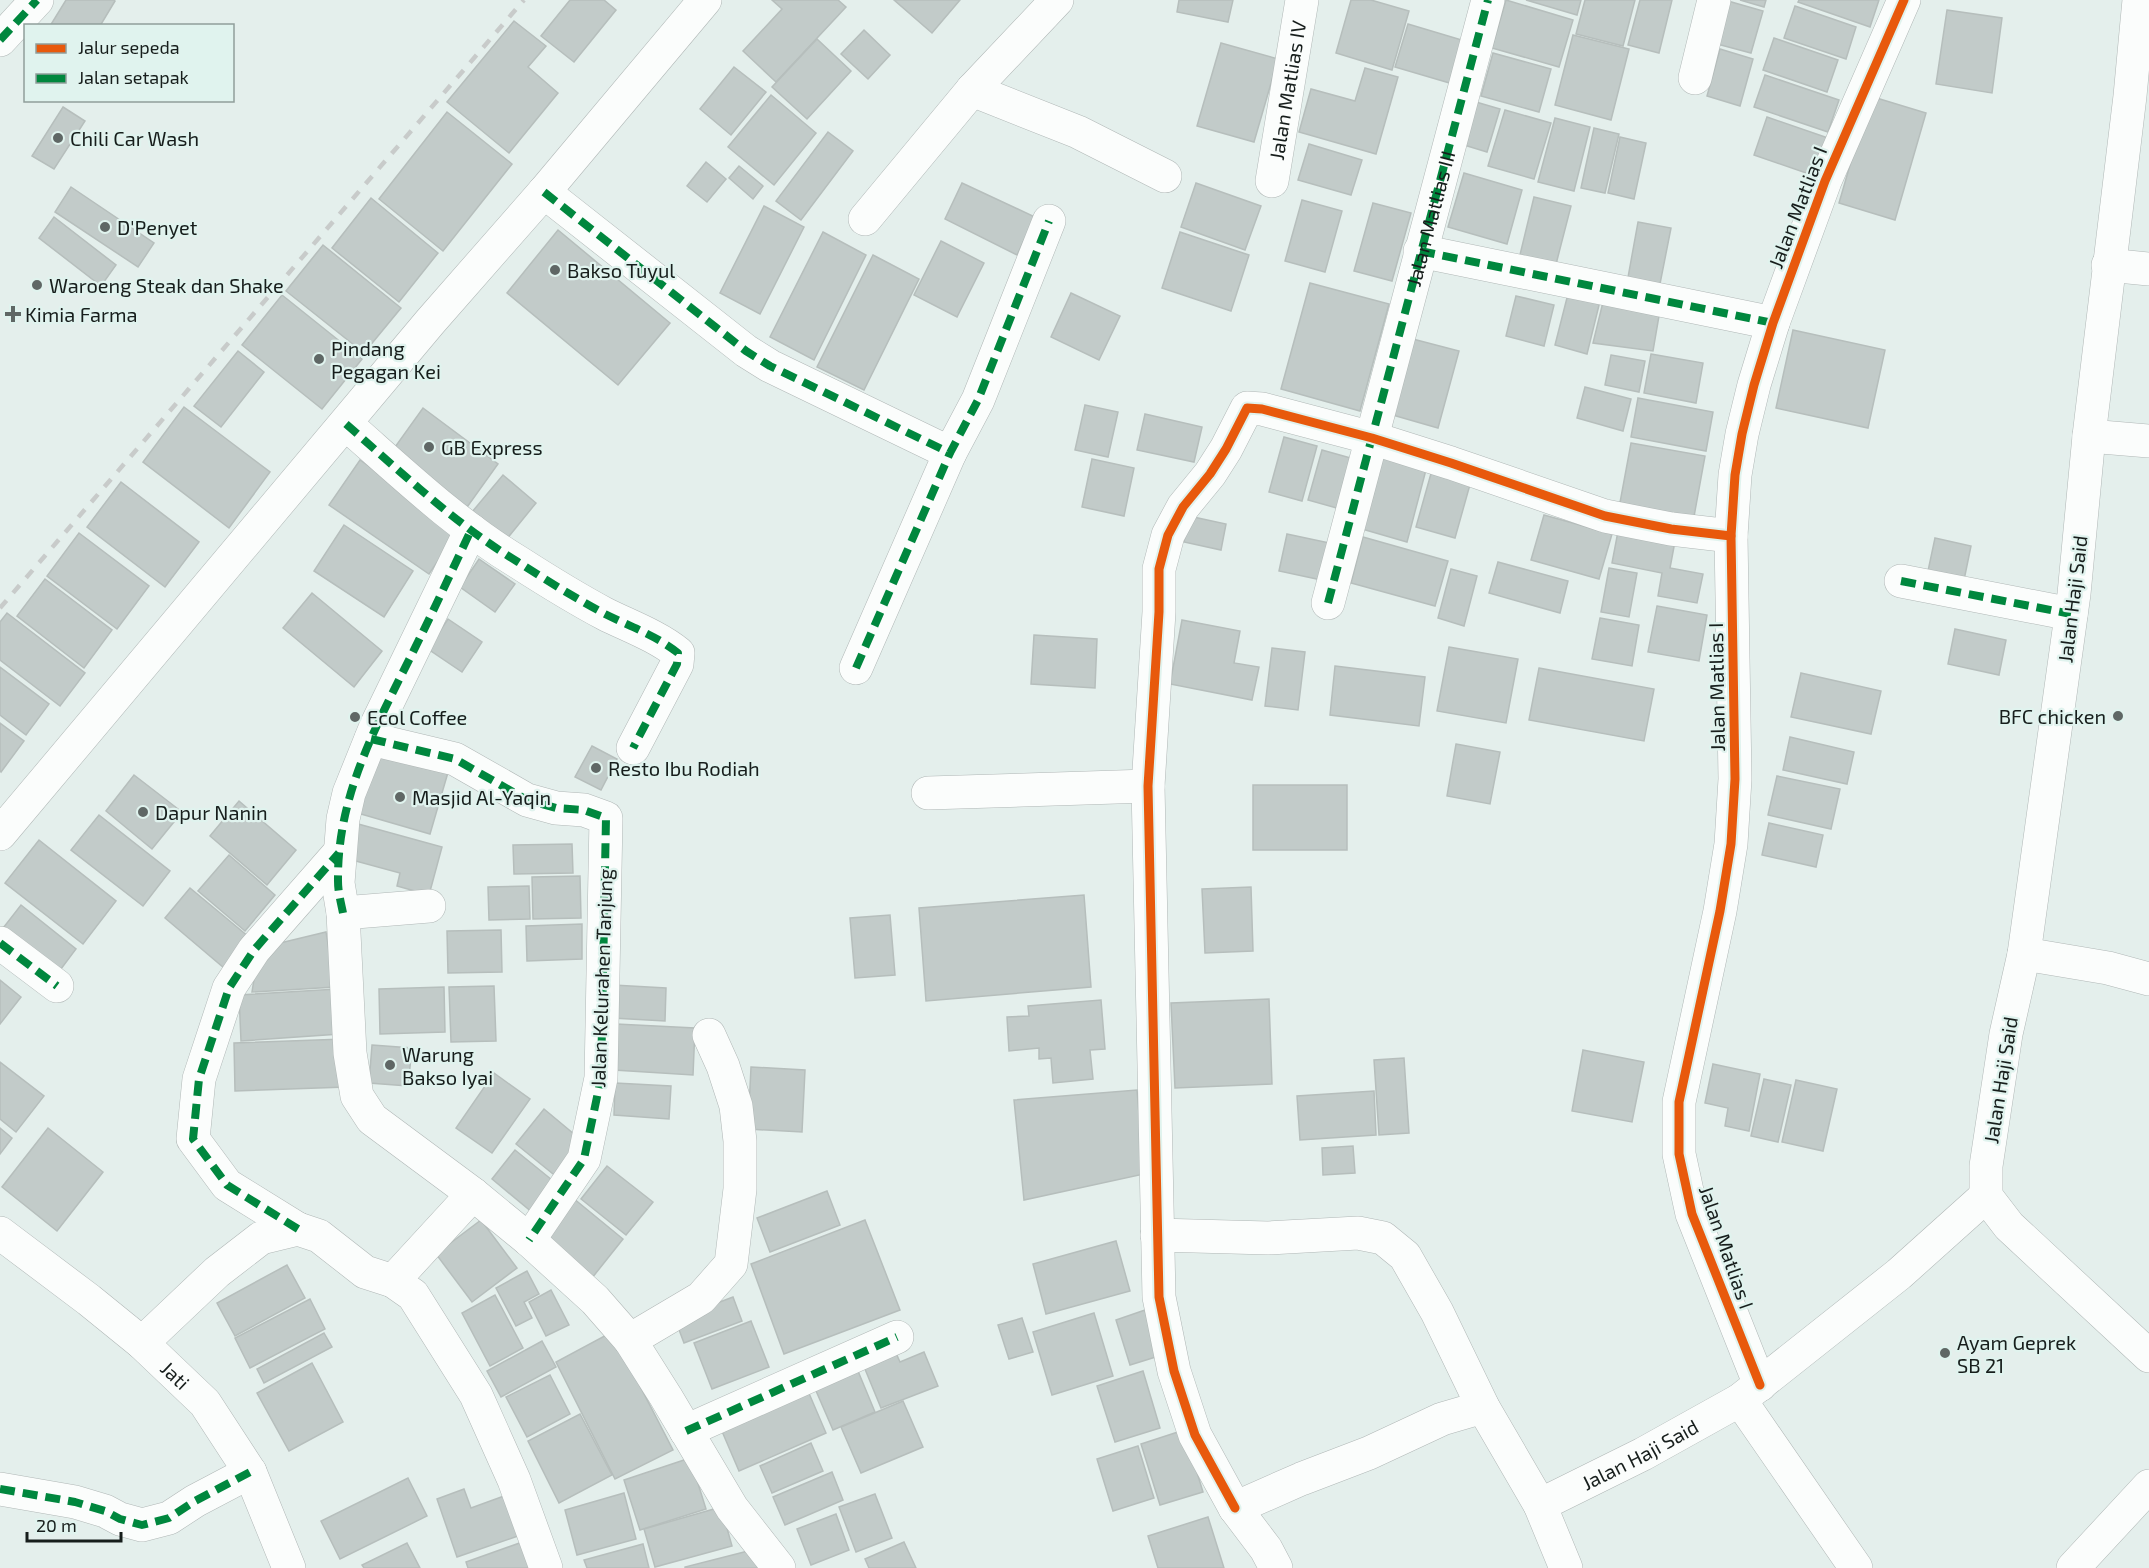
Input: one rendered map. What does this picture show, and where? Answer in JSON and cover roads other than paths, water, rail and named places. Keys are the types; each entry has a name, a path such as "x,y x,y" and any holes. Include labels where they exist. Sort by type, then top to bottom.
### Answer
{"street":[{"path":"0,40 37,0"},
{"path":"0,834 430,322 544,192 705,0"},
{"path":"865,219 972,90 1057,0"},
{"name":"Jalan Matlias IV","path":"1272,181 1302,0"},
{"name":"Jalan Matlias III","path":"1328,603 1488,0"},
{"path":"1695,78 1714,0"},
{"name":"Jalan Matlias I","path":"1750,1393 1692,1214 1679,1154 1679,1102 1720,911 1731,844 1735,779 1731,536 1735,475 1754,385 1773,323 1825,181 1904,0"},
{"name":"Jalan Haji Said","path":"1540,1504 1643,1454 1750,1393 1899,1274 1986,1196 1986,1166 2006,1034 2024,954 2071,614 2108,265 2140,97 2139,0"},
{"path":"972,90 1078,132 1165,176"},
{"path":"544,192 758,358 950,453"},
{"path":"856,668 950,453 978,400 1049,221"},
{"path":"1420,252 1773,323"},
{"path":"2108,265 2149,268"},
{"path":"1276,1568 1266,1549 1235,1508 1194,1436 1174,1371 1159,1297 1148,786 1159,612 1159,569 1168,535 1183,507 1210,474 1226,449 1247,408 1262,409 1372,438 1605,516 1671,529 1731,536"},
{"path":"346,424 471,530 515,561 598,610 667,644 678,653 677,664 633,748"},
{"path":"2089,436 2149,441"},
{"path":"471,530 370,739 349,793 343,819 338,884 343,913 350,1053 357,1096 372,1119 473,1194 529,1240 595,1300 630,1340 732,1508 779,1568"},
{"path":"1901,581 2071,614"},
{"name":"Jalan Kelurahen Tanjung","path":"370,739 455,759 527,800 555,808 584,810 606,818 601,1078 584,1160 529,1240"},
{"path":"928,793 1148,786"},
{"path":"339,853 254,950 229,988 199,1079 193,1139 227,1185 298,1229 319,1236 365,1272 393,1281 413,1295 476,1395 514,1480 546,1568"},
{"path":"343,913 429,906"},
{"path":"0,943 57,986"},
{"path":"2024,954 2108,968 2149,979"},
{"path":"630,1340 701,1298 731,1264 740,1189 736,1106 723,1066 709,1035"},
{"path":"393,1281 473,1194"},
{"path":"1986,1196 2009,1226 2149,1356"},
{"path":"142,1343 217,1272 261,1238 298,1229"},
{"name":"Jati","path":"0,1233 90,1299 142,1343 205,1403 250,1472 289,1568"},
{"path":"1157,1235 1268,1238 1358,1233 1383,1238 1405,1256 1437,1312 1484,1407 1540,1504 1566,1568"},
{"path":"686,1431 897,1337"},
{"path":"1750,1393 1856,1568"},
{"path":"1235,1508 1369,1453 1442,1419 1484,1407"},
{"path":"0,1489 75,1502 105,1510 120,1519 142,1526 169,1518 195,1500 250,1472"},
{"path":"2073,1568 2149,1486"}],"railway":[{"path":"0,608 524,0"}],"place":[{"name":"Chili Car Wash","path":"58,138"},
{"name":"D'Penyet","path":"105,227"},
{"name":"Bakso Tuyul","path":"555,270"},
{"name":"Waroeng Steak dan Shake","path":"37,285"},
{"name":"Kimia Farma","path":"13,314"},
{"name":"Pindang Pegagan Kei","path":"319,359"},
{"name":"GB Express","path":"429,447"},
{"name":"BFC chicken","path":"2118,716"},
{"name":"Ecol Coffee","path":"355,717"},
{"name":"Resto Ibu Rodiah","path":"596,768"},
{"name":"Masjid Al-Yaqin","path":"400,797"},
{"name":"Dapur Nanin","path":"143,812"},
{"name":"Warung Bakso Iyai","path":"390,1065"},
{"name":"Ayam Geprek SB 21","path":"1945,1353"}]}
